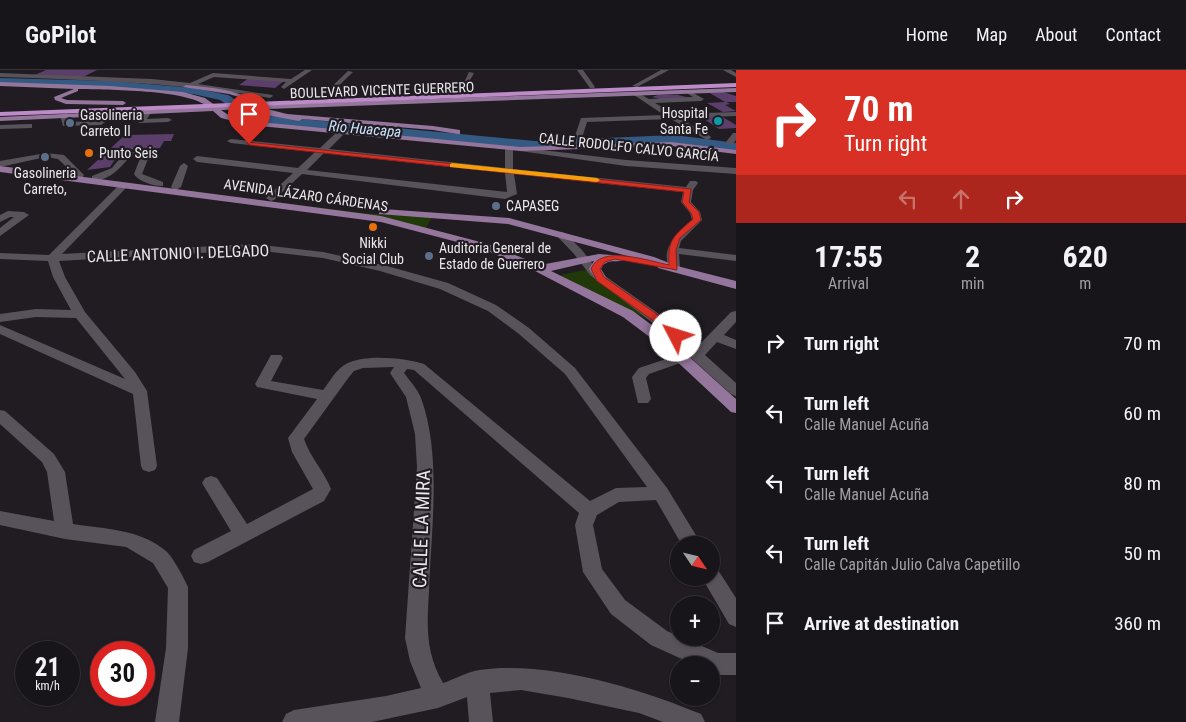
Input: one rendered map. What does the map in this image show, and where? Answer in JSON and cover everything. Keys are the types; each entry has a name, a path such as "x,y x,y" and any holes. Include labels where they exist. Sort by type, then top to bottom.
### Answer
{"highway":[{"name":"BOULEVARD VICENTE GUERRERO","path":"267,102 735,87"},
{"name":"BOULEVARD VICENTE GUERRERO","path":"267,102 388,96 735,87"},
{"path":"546,95 579,91"},
{"path":"388,96 404,94"},
{"name":"BOULEVARD VICENTE GUERRERO","path":"0,111 117,111 193,106"},
{"name":"BOULEVARD VICENTE GUERRERO","path":"0,111 193,106"}],"main road":[{"path":"0,76 144,83 230,92 247,98 269,113 286,117 460,133 434,128 274,113 267,109 267,102"},
{"path":"0,84 107,88 192,96 203,100 224,116 250,124 365,133 509,148 561,149 669,144 736,152"},
{"name":"BOULEVARD VICENTE GUERRERO","path":"117,111 185,110 193,106 267,102 326,96 592,87 688,92 735,87"},
{"name":"BOULEVARD VICENTE GUERRERO","path":"0,111 146,103 193,106 735,87"},
{"path":"107,88 70,91 60,95 57,100 76,103 146,103"},
{"path":"185,110 204,111 229,122 253,127 384,135"},
{"path":"0,119 64,115"},
{"path":"546,140 662,135 728,140"},
{"name":"AVENIDA LÁZARO CÁRDENAS","path":"0,164 95,178 160,184 368,211 509,221 650,259 673,268"},
{"name":"AVENIDA LÁZARO CÁRDENAS","path":"0,169 381,219 484,246 539,269 628,314 660,338 736,408"},
{"path":"443,215 432,220 430,228 444,234"},
{"path":"539,269 600,256 615,257 673,268 736,284"},
{"path":"600,279 595,269 597,264 602,260 615,257"}],"street":[{"path":"80,79 100,70"},
{"path":"0,76 190,85 267,102 309,70"},
{"path":"580,70 592,87"},
{"path":"666,70 636,90 649,102 707,138"},
{"path":"726,70 736,74"},
{"path":"730,70 736,74"},
{"path":"326,96 350,72"},
{"path":"461,92 471,72"},
{"path":"190,85 212,75 292,82"},
{"path":"649,102 701,100 688,92"},
{"path":"64,115 66,124 101,123 117,111"},
{"path":"145,111 142,121 168,120"},
{"path":"725,114 736,122"},
{"path":"578,139 584,120 736,114"},
{"path":"0,127 29,126"},
{"path":"271,198 341,133"},
{"path":"231,142 688,190"},
{"path":"197,159 510,196 512,194 509,148"},
{"name":"CALLE RODOLFO CALVO GARCÍA","path":"520,149 626,163 736,172"},
{"path":"95,178 115,170 128,154 146,154 138,174 160,184"},
{"path":"0,164 46,155 60,157 80,176"},
{"path":"176,187 184,166"},
{"path":"673,268 672,250 677,238 697,220 695,212 686,202 688,190 700,170"},
{"path":"123,186 92,215 52,258 59,277 80,314 130,375 140,391 150,466"},
{"path":"0,219 8,214 24,215 0,233"},
{"path":"561,235 600,279 654,317 736,391"},
{"name":"CALLE ANTONIO I. DELGADO","path":"0,256 52,258 254,247 323,255 382,268 444,286 492,308 524,331 570,371 661,493 687,536"},
{"path":"672,250 736,258"},
{"path":"0,318 36,313 80,314"},
{"path":"697,355 736,315"},
{"path":"0,329 140,391"},
{"path":"714,336 736,345"},
{"path":"276,358 262,384 327,396"},
{"path":"643,399 639,377 644,372 681,358"},
{"path":"201,556 318,496 322,489 320,483 300,452 296,438 349,368 364,363 411,364 419,367 589,511"},
{"name":"CALLE LA MIRA","path":"403,365 397,373 413,397 423,434 425,467 416,638 426,677 438,696"},
{"path":"0,415 48,458 56,472 65,531"},
{"path":"211,484 243,534"},
{"path":"661,493 616,495 589,511 584,525 593,572 618,607 659,638 718,664 736,664"},
{"path":"0,518 65,531 130,540 160,557 178,587 177,648 167,722"},
{"path":"717,586 736,617"},
{"path":"294,722 386,708 438,696 478,682 521,679 568,686 639,701 693,722"},
{"path":"478,682 481,722"}],"green space":[{"path":"76,177 363,213 432,217 426,228"},
{"path":"586,270 603,285 643,311 736,392 736,398 668,335 649,320 560,275"}],"building":[{"path":"46,70 97,70 81,78 35,75"},
{"path":"249,78 284,81 275,88 239,85"},
{"path":"708,92 723,92 736,96 736,102 726,102 730,104 725,105 736,111 723,112 707,103 725,102"},
{"path":"658,95 678,95 690,98 664,100 652,97"},
{"name":"Hospital Santa Fe","path":"721,116 736,125 736,128 719,129 701,117"},
{"path":"174,134 171,141 164,141 160,148 121,150 110,167 87,170 125,135"}],"waterway":[{"name":"Río Huacapa","path":"0,81 113,84 193,91 224,97 250,114 269,120 535,145 675,139 736,147"}],"slow traffic":[{"path":"452,165 597,180"}],"place":[{"name":"Hospital Santa Fe","path":"718,121"},
{"name":"Gasolineria Carreto II","path":"70,123"},
{"name":"Punto Seis","path":"89,153"},
{"name":"Gasolineria Carreto,","path":"45,157"},
{"name":"CAPASEG","path":"496,206"},
{"name":"Nikki Social Club","path":"373,227"},
{"name":"Auditoria General de Estado de Guerrero","path":"429,256"}],"route":[{"path":"249,144 688,190 686,202 695,212 697,220 677,238 672,250 674,268 615,257 602,260 595,269 600,279 654,317 676,336"}]}
